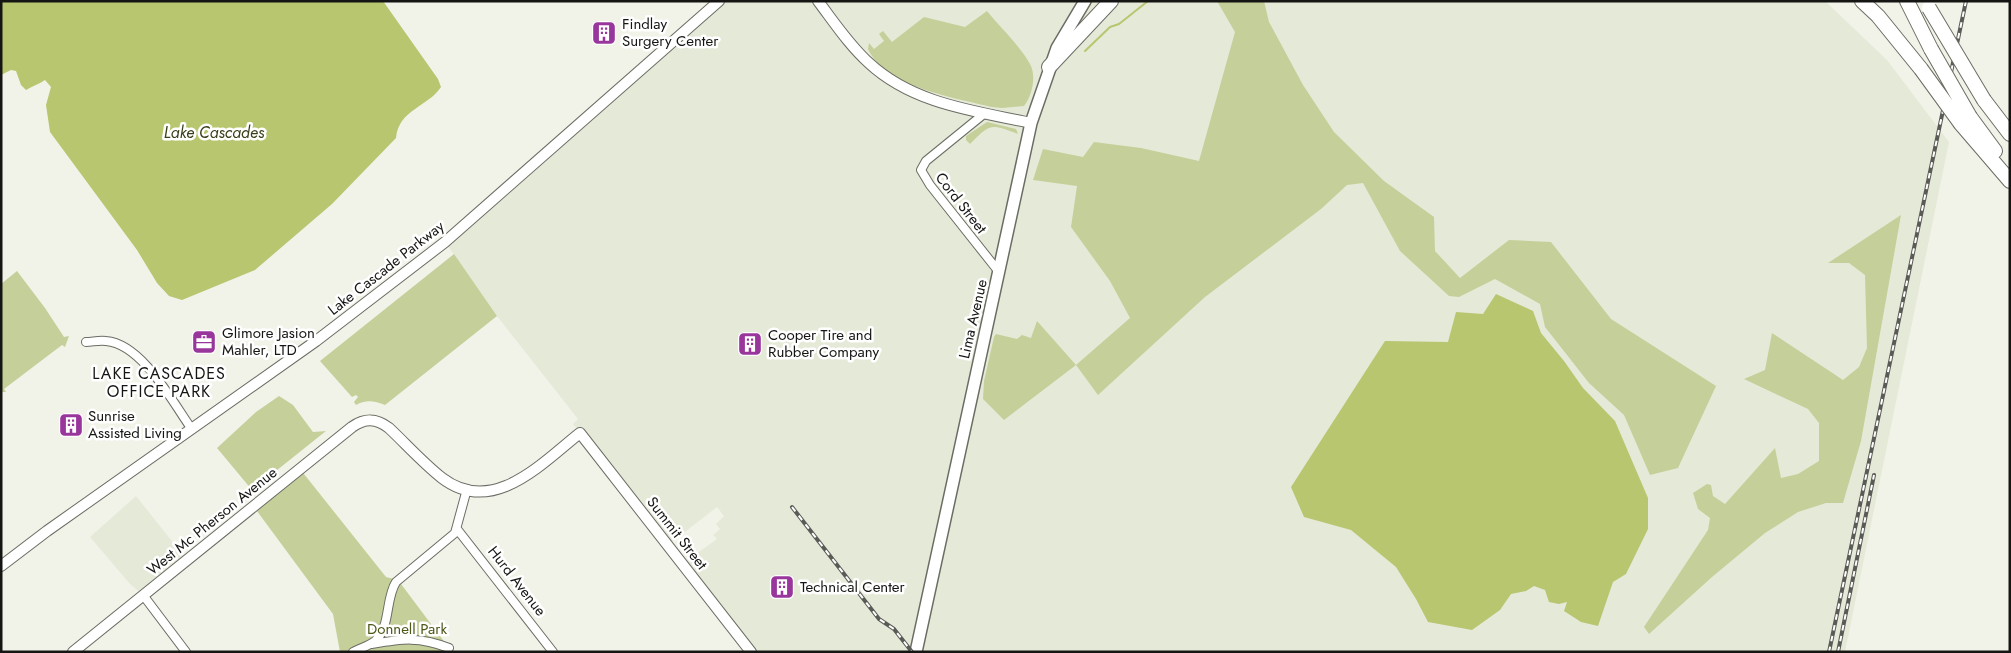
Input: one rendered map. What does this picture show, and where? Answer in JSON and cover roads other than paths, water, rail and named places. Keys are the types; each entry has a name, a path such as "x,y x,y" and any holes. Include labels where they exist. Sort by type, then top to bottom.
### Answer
{"highway":[{"path":"1049,67 1111,1"},
{"path":"1862,1 1878,16 1965,121 2010,170"},
{"path":"1907,1 1965,121 2010,182"},
{"path":"1927,5 1984,100 2010,134"}],"main road":[{"name":"Lima Avenue","path":"916,652 1032,123 1049,67 1064,33 1085,1"}],"street":[{"name":"Lake Cascade Parkway","path":"1,566 47,531 316,341 445,242 720,1"},
{"path":"818,1 858,53 899,86 928,99 1032,123"},
{"name":"Cord Street","path":"986,113 926,161 921,170 930,186 999,272"},
{"path":"86,342 106,341 134,354 149,368 192,428"},
{"name":"West Mc Pherson Avenue","path":"73,652 352,427 362,421 372,420 379,422 444,479 467,490"},
{"name":"Summit Street","path":"467,490 482,492 506,487 525,476 580,433 751,652"},
{"path":"372,644 382,632 391,592 396,582 453,536 457,529 467,490"},
{"name":"Hurd Avenue","path":"457,529 553,652"},
{"path":"143,595 186,652"},
{"path":"353,652 372,644 413,639 431,640 449,648"}],"water":[{"name":"Lake Cascades","path":"1,1 383,1 438,79 441,87 429,99 408,114 398,128 396,138 332,204 255,270 182,300 169,296 157,283 137,250 50,132 46,105 51,87 45,80 26,90 21,85 16,71 11,70 1,75"},
{"path":"1496,294 1533,311 1541,333 1583,388 1615,421 1648,498 1648,529 1626,574 1613,582 1598,626 1581,622 1564,611 1567,602 1559,604 1549,602 1545,590 1534,586 1526,591 1511,594 1500,610 1472,630 1428,622 1396,567 1351,530 1304,517 1291,487 1385,341 1448,342 1456,312 1483,314"}],"waterway":[{"path":"1085,51 1110,27 1119,24 1148,1"}],"railway":[{"path":"1829,652 1966,1"},
{"path":"1838,652 1874,475"},
{"path":"792,507 879,619 894,629 912,652"}],"place":[{"name":"Findlay Surgery Center","path":"604,33"},
{"name":"Glimore Jasion Mahler, LTD","path":"204,342"},
{"name":"Cooper Tire and Rubber Company","path":"750,344"},
{"name":"Sunrise Assisted Living","path":"71,425"},
{"name":"Technical Center","path":"782,587"}],"district":[{"name":"LAKE CASCADES OFFICE PARK","path":"159,382"}],"park label":[{"name":"Donnell Park","path":"407,629"}]}
